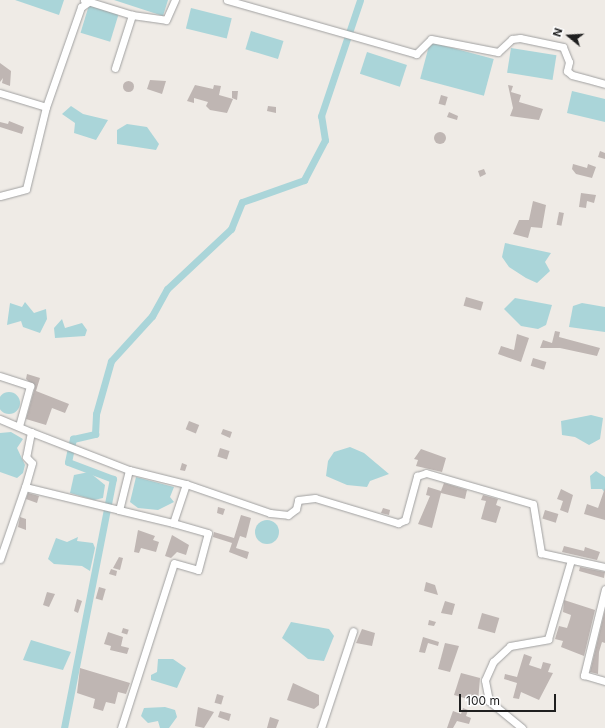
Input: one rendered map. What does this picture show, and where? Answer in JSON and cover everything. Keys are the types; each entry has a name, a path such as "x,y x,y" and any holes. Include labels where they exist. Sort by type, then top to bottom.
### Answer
{"street":[{"path":"0,196 26,189 46,107 81,7 85,2 132,15 166,20 175,0"},
{"path":"227,0 359,40 416,54 431,39 498,52 512,39 520,38 563,47 569,62 567,71 605,84"},
{"path":"115,68 132,15"},
{"path":"0,93 46,107"},
{"path":"0,376 30,386 19,426"},
{"path":"0,419 80,453 129,470 186,484 270,513 288,515 296,509 298,500 315,498 398,522 405,520 417,476 426,473 533,504 541,553 605,567"},
{"path":"0,559 32,463 26,456 31,432"},
{"path":"119,510 129,470"},
{"path":"173,523 186,484"},
{"path":"25,487 208,533 198,570 174,563 121,728"},
{"path":"522,728 489,701 485,680 493,662 510,646 548,639 571,560"},
{"path":"605,589 584,675 605,681"},
{"path":"321,728 353,631"}],"water":[{"path":"15,0 64,0 59,15"},
{"path":"114,0 168,0 163,16"},
{"path":"89,5 119,14 110,42 81,33"},
{"path":"191,8 232,18 227,39 186,28"},
{"path":"251,31 284,41 278,59 245,49"},
{"path":"430,42 494,59 484,96 420,79"},
{"path":"511,48 556,55 553,80 507,73"},
{"path":"367,52 407,65 400,87 360,74"},
{"path":"572,91 605,99 605,122 567,113"},
{"path":"71,106 83,114 108,120 96,140 74,133 75,123 62,114"},
{"path":"127,124 147,127 159,144 156,150 117,144 117,130"},
{"path":"505,243 551,253 545,262 550,271 537,283 526,278 509,267 502,257"},
{"path":"515,298 552,305 546,325 538,329 521,326 504,309"},
{"path":"25,302 34,313 46,309 47,319 40,333 23,327 21,321 7,325 10,303 22,307"},
{"path":"582,303 605,307 605,332 569,327 573,306"},
{"path":"62,319 65,328 82,323 87,330 85,336 55,338 54,328"},
{"path":"9,392 17,395 20,403 17,411 9,414 1,411 -2,403 1,395"},
{"path":"591,415 603,418 600,439 589,445 575,437 562,435 561,421"},
{"path":"11,432 23,439 17,448 25,465 23,473 17,478 0,472 0,433"},
{"path":"350,447 364,453 389,474 370,481 367,487 347,485 326,476 328,461 334,452"},
{"path":"596,471 605,477 605,493 602,489 591,489 590,476"},
{"path":"89,472 105,485 103,498 94,500 70,493 74,475"},
{"path":"136,477 174,487 170,497 174,502 158,510 138,508 130,502"},
{"path":"267,520 276,523 279,532 276,541 267,544 258,541 255,532 258,523"},
{"path":"78,537 77,541 93,543 95,548 90,571 82,566 54,564 48,559 56,538 67,542"},
{"path":"291,622 329,629 334,636 324,661 308,659 282,638"},
{"path":"31,640 71,652 63,670 23,660"},
{"path":"158,659 173,659 186,668 177,688 151,680 151,675 157,672"},
{"path":"165,707 175,710 177,717 169,728 160,728 158,721 148,723 141,716 144,708"}],"building":[{"path":"0,63 11,71 10,86 2,83 3,78 0,82"},
{"path":"128,80 132,82 134,86 132,90 128,92 124,90 122,86 124,82"},
{"path":"150,80 166,81 162,94 147,89"},
{"path":"195,85 213,89 214,85 221,86 219,95 233,99 227,113 210,110 206,106 208,102 194,98 194,103 187,101"},
{"path":"508,85 513,86 511,92 521,95 519,102 543,109 539,120 510,116 513,108"},
{"path":"232,91 238,91 237,100 232,98"},
{"path":"441,95 448,97 445,106 439,104"},
{"path":"268,106 276,107 276,113 267,111"},
{"path":"449,112 458,116 457,120 447,117"},
{"path":"9,121 24,127 22,134 0,127 0,122 8,124"},
{"path":"438,132 442,132 446,138 442,144 438,144 434,140 434,136"},
{"path":"600,151 605,153 605,159 598,157"},
{"path":"573,164 587,168 588,164 596,167 592,178 576,174 572,169"},
{"path":"484,169 486,174 480,177 478,171"},
{"path":"581,193 596,195 594,203 587,201 586,208 579,207"},
{"path":"533,201 546,205 542,228 531,227 528,238 513,234 519,220 529,220"},
{"path":"559,212 564,213 561,226 557,225"},
{"path":"466,297 483,302 481,311 464,306"},
{"path":"555,331 560,332 559,337 600,348 597,356 560,348 540,348 543,340 552,343"},
{"path":"517,334 529,338 521,362 498,354 501,346 514,350"},
{"path":"533,358 546,362 544,370 531,366"},
{"path":"27,374 40,378 36,391 69,404 65,413 52,408 46,425 26,419 35,387 26,379"},
{"path":"189,421 199,425 196,433 186,429"},
{"path":"223,429 232,432 230,438 221,434"},
{"path":"220,448 230,451 227,460 217,457"},
{"path":"421,449 446,458 442,472 416,466 418,460 414,459"},
{"path":"182,463 187,465 185,471 180,470"},
{"path":"444,483 467,490 465,499 441,493 432,528 418,524 430,496 426,495 428,487 441,491"},
{"path":"605,488 605,520 584,514 587,504 598,508"},
{"path":"561,489 573,495 568,513 560,510 563,501 557,499"},
{"path":"28,493 39,496 37,503 26,499"},
{"path":"483,495 498,499 496,505 501,507 496,523 481,519 486,501 481,500"},
{"path":"218,507 225,509 223,515 217,513"},
{"path":"383,508 390,510 389,515 381,513"},
{"path":"545,510 558,514 556,523 542,519"},
{"path":"241,515 251,518 246,538 240,536 236,548 249,552 247,559 229,552 232,543 213,537 214,532 234,538"},
{"path":"20,517 26,519 26,530 18,527"},
{"path":"138,530 155,536 153,540 159,542 156,552 141,548 139,553 134,552"},
{"path":"172,535 189,545 186,555 177,552 171,558 165,556"},
{"path":"564,546 584,551 585,547 600,552 597,560 562,552"},
{"path":"119,557 123,558 120,570 113,568"},
{"path":"580,567 605,572 604,578 579,571"},
{"path":"111,569 117,571 116,576 109,574"},
{"path":"426,582 435,585 438,595 424,591"},
{"path":"99,587 106,589 102,600 96,599"},
{"path":"47,592 55,594 49,607 43,605"},
{"path":"77,599 82,601 78,613 74,611"},
{"path":"564,600 595,610 584,656 561,647 563,641 555,639 559,626 567,628 571,615 563,612"},
{"path":"445,601 455,604 452,615 441,613"},
{"path":"605,610 605,643 602,642 599,652 598,674 590,672"},
{"path":"482,613 499,618 495,633 478,628"},
{"path":"429,620 436,622 434,626 428,625"},
{"path":"123,628 129,630 127,635 121,633"},
{"path":"362,629 375,633 372,646 356,643"},
{"path":"108,632 123,637 121,646 129,648 127,654 110,650 111,646 104,644"},
{"path":"423,637 439,642 438,646 428,643 425,653 419,652"},
{"path":"445,643 459,646 450,672 438,669"},
{"path":"524,654 532,657 529,665 541,669 543,662 551,664 548,672 553,673 539,700 521,692 519,699 513,698 517,683 504,679 505,674 517,677"},
{"path":"80,668 130,683 126,694 118,692 115,704 106,702 103,711 93,708 95,699 77,693"},
{"path":"461,673 480,678 478,702 454,695"},
{"path":"293,683 319,695 319,705 314,709 287,700"},
{"path":"217,694 224,696 221,705 215,703"},
{"path":"198,707 214,712 204,728 195,726"},
{"path":"463,708 468,710 466,716 471,718 469,724 457,721 453,728 447,728 453,711 461,714"},
{"path":"220,711 231,714 229,721 218,717"},
{"path":"270,717 279,720 276,728 267,728"}],"waterway":[{"path":"64,728 113,479 68,462 73,439 95,434 96,414 111,361 152,316 167,289 231,229 242,202 304,180 325,140 321,116 360,0"}]}
